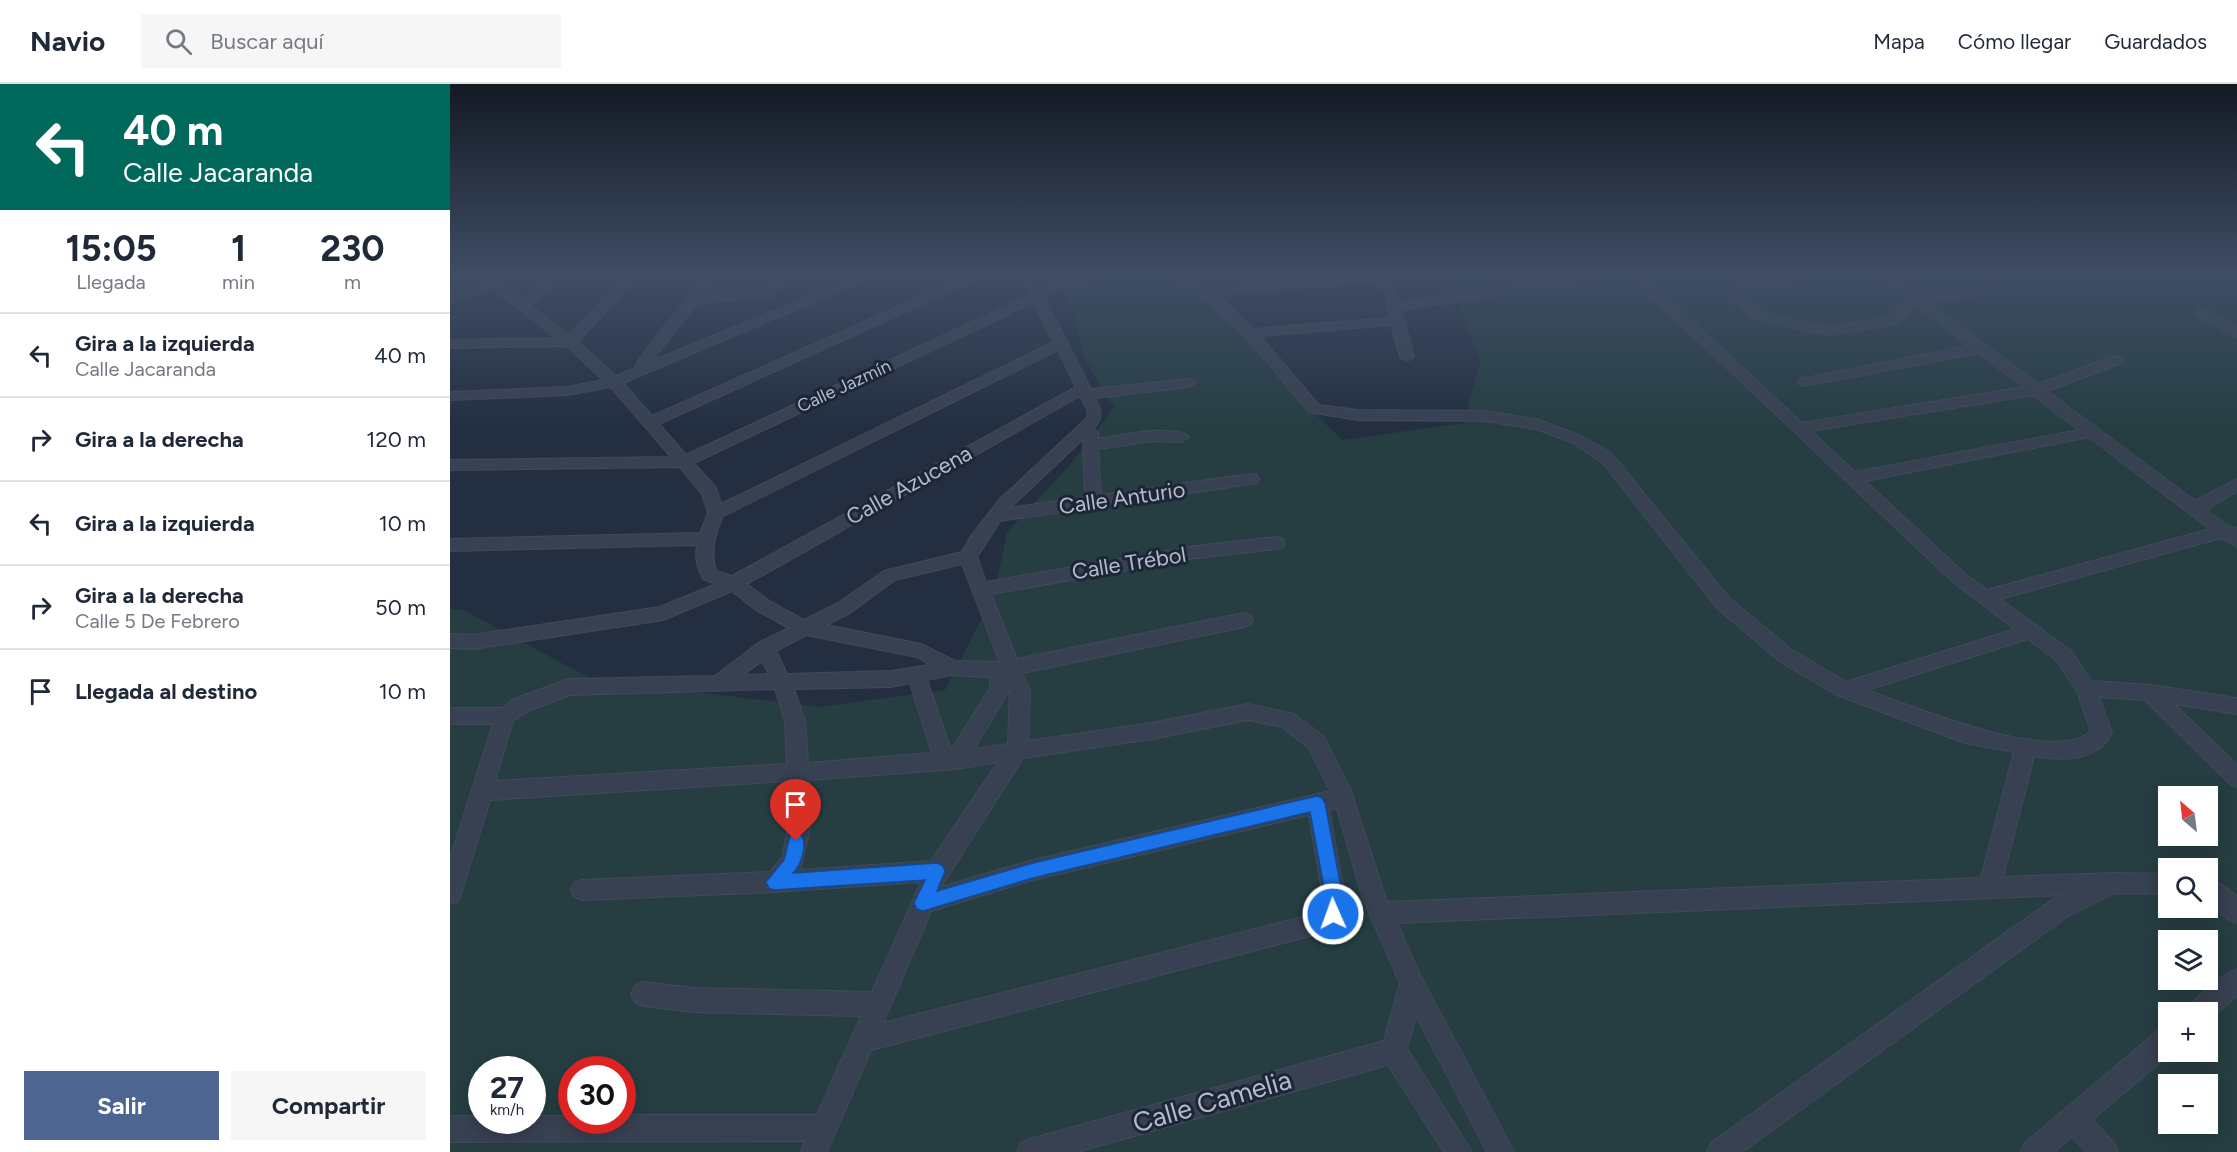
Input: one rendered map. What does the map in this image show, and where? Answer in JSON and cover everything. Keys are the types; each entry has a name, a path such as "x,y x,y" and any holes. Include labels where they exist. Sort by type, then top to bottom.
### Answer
{"street":[{"path":"549,326 614,382 710,492 716,513 705,539 704,566 709,575 734,583 762,605 804,628 921,651 952,668"},
{"path":"450,344 570,342 585,326"},
{"path":"642,370 644,362 672,326"},
{"path":"450,396 567,391 614,382 749,326"},
{"path":"648,423 866,326"},
{"name":"Calle Jazmín","path":"682,462 973,326"},
{"path":"1053,326 1095,411 1090,435 1093,503"},
{"path":"1244,326 1314,409 1358,415 1486,416 1539,425 1578,441 1607,458 1723,603 1785,655 1844,690 1965,735 2060,752 2090,746 2102,733 2086,688 2064,656 1959,578 1689,326"},
{"path":"1250,333 1305,326"},
{"path":"1398,326 1407,357"},
{"path":"1801,326 1827,332 1863,326"},
{"path":"1951,326 2091,432 2233,535"},
{"path":"716,513 1062,343"},
{"path":"1805,382 1980,348"},
{"path":"1799,428 2035,390 2117,360"},
{"path":"1086,391 1189,383"},
{"name":"Calle Azucena","path":"450,641 473,642 663,613 734,583 1086,391"},
{"path":"1852,478 2091,432"},
{"path":"814,1152 937,871 1018,750 1020,691 1004,669 981,589 968,557 973,544 994,516 1090,435 1181,436"},
{"path":"450,465 682,462"},
{"name":"Calle Anturio","path":"994,516 1251,479"},
{"path":"2195,509 2237,484"},
{"path":"1985,597 2233,535"},
{"path":"450,545 705,539"},
{"name":"Calle Trébol","path":"981,589 1196,552 1277,543"},
{"path":"718,684 765,648 844,608 890,575 968,557"},
{"path":"450,716 505,716 521,705 569,687 891,679 952,668 1004,669 1244,620"},
{"path":"1844,690 2032,631"},
{"path":"765,648 782,682 795,721 801,819 792,863 774,882"},
{"path":"950,760 1000,689 1004,669"},
{"path":"916,674 950,760"},
{"path":"2086,688 2150,693 2237,706"},
{"path":"2150,693 2237,778"},
{"path":"483,791 798,772 950,760 1152,731 1248,712 1287,720 1316,742 1344,797 1380,913 1412,983 1501,1152"},
{"path":"450,894 505,716"},
{"path":"1989,888 2026,746"},
{"path":"923,903 1033,870 1344,797"},
{"path":"863,1040 1325,922 1333,914 1335,903 1317,803"},
{"path":"582,890 774,882 937,871"},
{"path":"1720,1152 2060,908 2114,883"},
{"path":"1380,913 2114,883 2158,884"},
{"path":"2218,894 2237,912"},
{"path":"2211,1002 2237,981"},
{"path":"1412,983 1394,1051 1459,1152"},
{"path":"643,994 694,1000 879,1004"},
{"path":"2034,1152 2158,1047"},
{"name":"Calle Camelia","path":"1030,1152 1394,1051"},
{"path":"2073,1119 2105,1152"},
{"path":"450,1129 824,1128"}],"green space":[{"path":"1076,326 1237,326 1274,373 1342,440 1464,423 1480,362 1467,326 2237,326 2237,1152 450,1152 450,609 464,610 591,679 819,707 945,690 994,595 1007,532 1069,466 1114,407 1085,359"}],"route":[{"path":"796,841 792,863 774,882 937,871 923,903 1033,870 1317,803 1335,903 1333,914"}]}
